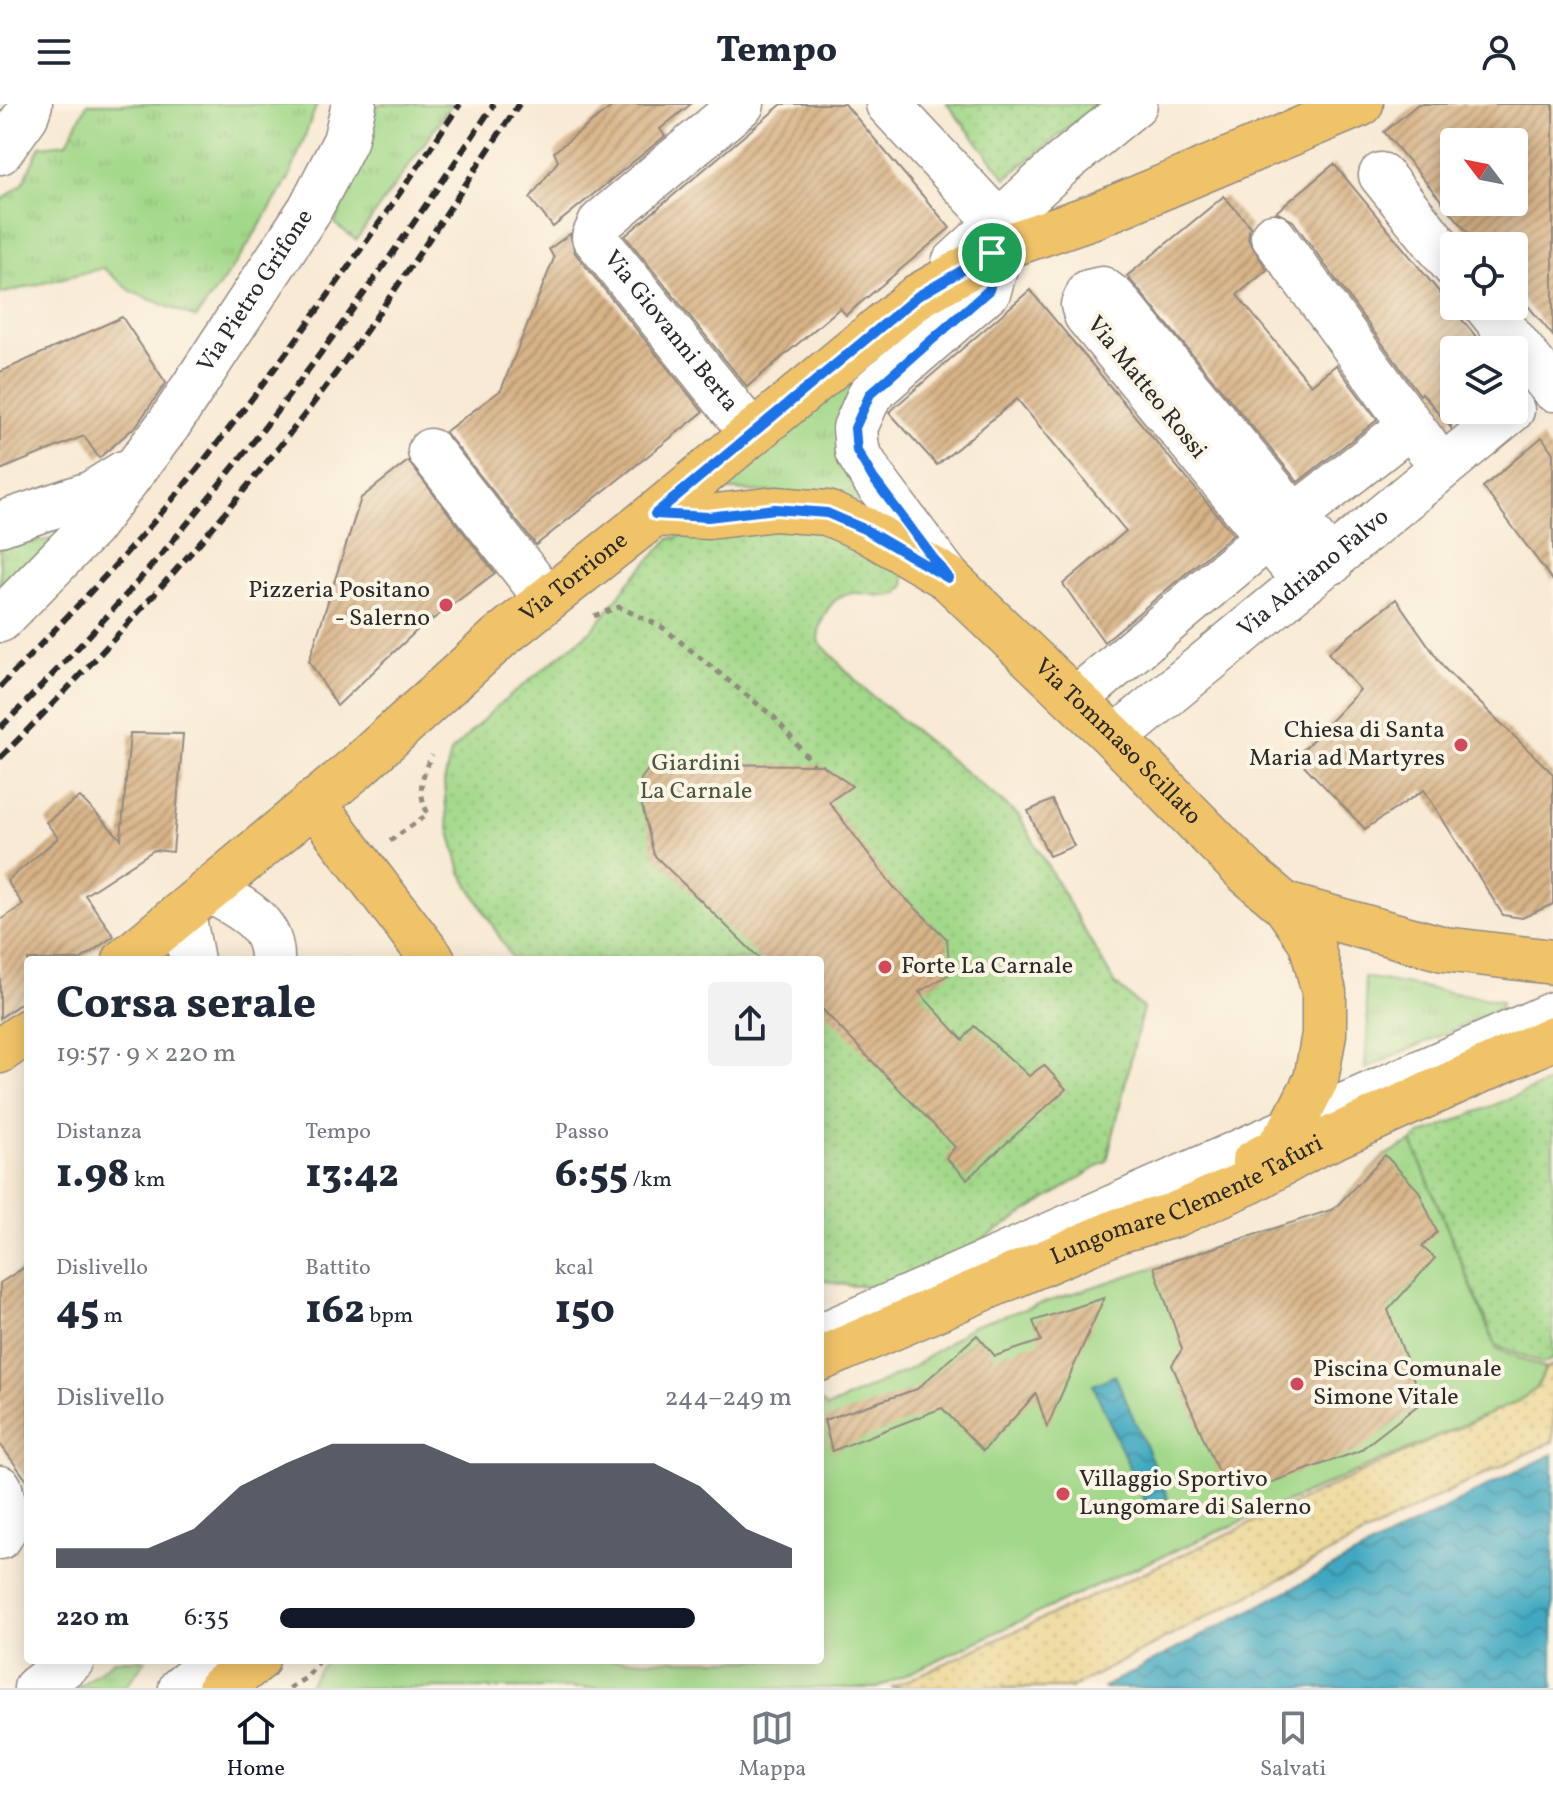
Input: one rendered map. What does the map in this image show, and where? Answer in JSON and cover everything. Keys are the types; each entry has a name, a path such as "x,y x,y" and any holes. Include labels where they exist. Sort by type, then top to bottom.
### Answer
{"main road":[{"name":"Via Torrione","path":"130,956 197,903 547,599 655,514 918,296 995,238 1097,215 1360,105"},
{"name":"Via Tommaso Scillato","path":"655,514 708,517 775,509 827,513 864,529 948,578 1076,699 1246,872 1285,905 1311,942 1324,992 1325,1017 1316,1080 1291,1129 1276,1150 1170,1199 1120,1230"},
{"path":"313,802 430,956"},
{"name":"Via Tommaso Scillato","path":"1285,905 1444,949 1553,962"},
{"path":"0,1051 24,1034"},
{"name":"Lungomare Clemente Tafuri","path":"826,1345 1120,1230 1174,1215 1216,1197 1312,1147 1553,1038"},
{"path":"220,1688 252,1664"}],"street":[{"path":"0,152 26,116 30,104"},
{"name":"Via Pietro Grifone","path":"0,620 91,527 137,466 310,209 345,141 354,104"},
{"name":"Via Giovanni Berta","path":"742,104 601,222 594,237 751,432"},
{"path":"888,104 995,238 1063,163 1135,104"},
{"path":"1381,175 1440,249"},
{"path":"1273,236 1410,426 1444,468"},
{"name":"Via Tommaso Scillato","path":"948,578 873,478 857,451 855,428 870,394 989,290 994,272 995,238"},
{"name":"Via Matteo Rossi","path":"1281,527 1114,298 1102,289 1089,292 1083,305 1086,315 1319,572"},
{"path":"1494,320 1536,393"},
{"name":"Via Adriano Falvo","path":"1115,738 1536,393"},
{"path":"1076,699 1281,527 1410,426"},
{"path":"430,451 547,599"},
{"path":"0,524 92,493 137,466"},
{"path":"192,956 197,903 254,916 267,932 271,956"},
{"name":"Lungomare Clemente Tafuri","path":"826,1345 1291,1129 1553,1014"},
{"path":"0,1488 8,1522 0,1537"},
{"path":"36,1688 67,1664"},
{"path":"150,1688 165,1664"},
{"path":"181,1688 212,1664"}],"path":[{"path":"587,619 619,607 662,627 775,718 814,765"},
{"path":"360,862 428,814 419,796 421,777 440,746"},
{"path":"289,1688 306,1678 317,1664"}],"green space":[{"path":"87,104 317,104 289,178 241,256 196,318 132,292 103,268 0,294 0,202 23,183 40,146 67,143"},
{"path":"378,104 452,104 356,240 335,224"},
{"path":"947,104 1098,104 1006,178"},
{"path":"876,353 856,393 874,514 795,494 717,489"},
{"name":"Giardini La Carnale","path":"709,528 832,529 903,573 905,585 899,593 882,596 854,593 838,598 827,610 818,641 866,691 1019,816 1115,984 1143,1008 1107,1161 973,1245 915,1276 860,1286 824,1279 824,956 511,956 461,872 447,820 444,783 451,752 494,709 594,628 630,581 669,539"},
{"path":"61,538 0,591 0,547"},
{"path":"1364,977 1501,1001 1500,1009 1365,1069 1368,1022"},
{"path":"1553,1081 1553,1359 1543,1364 1496,1345 1412,1142 1420,1135"},
{"name":"Villaggio Sportivo Lungomare di Salerno","path":"1412,1142 1496,1348 1545,1369 1537,1388 1518,1401 1110,1579 878,1688 306,1688 323,1664 824,1664 824,1405 827,1408 910,1369 972,1326 1334,1209 1385,1155"},
{"path":"109,1664 143,1664 124,1688 77,1688"}],"sand":[{"path":"1553,1365 1553,1441 1435,1498 1071,1688 891,1688 1518,1401 1537,1388 1545,1369"}],"water":[{"path":"1115,1375 1168,1498 1147,1507 1093,1385"},
{"path":"1553,1454 1553,1688 1102,1688 1497,1481"}],"building":[{"path":"615,104 691,104 660,129 665,136 553,227 530,198 558,161 554,152"},
{"path":"782,104 845,104 950,228 846,315 840,308 747,387 625,236"},
{"path":"1418,104 1553,104 1553,336 1528,306 1528,232 1467,232 1454,216 1528,216 1528,128 1440,128 1440,199 1384,132"},
{"path":"1334,164 1440,293 1440,320 1462,320 1475,336 1440,336 1440,415 1422,393 1420,395 1293,221 1276,212"},
{"path":"1224,196 1250,226 1248,239 1267,270 1237,295 1311,385 1336,365 1377,420 1298,482 1127,276"},
{"path":"570,234 575,253 703,412 536,545 445,432 501,390 554,258 549,249"},
{"path":"1030,290 1233,534 1104,642 1063,584 1126,531 1017,399 937,465 889,412"},
{"path":"122,317 166,383 136,426 99,458 84,436 0,470 0,372"},
{"path":"1542,437 1553,453 1553,581 1483,487"},
{"path":"408,461 495,573 432,620 430,618 337,706 309,661 361,498"},
{"name":"Chiesa di Santa Maria ad Martyres","path":"1396,599 1445,669 1553,774 1553,904 1522,918 1503,915 1424,790 1365,829 1296,757 1360,690 1328,653"},
{"path":"130,733 183,734 173,852 154,850 85,895 114,936 86,956 24,956 24,1001 0,1018 0,920 23,905 7,881 58,838 46,822 80,797 121,839"},
{"name":"Forte La Carnale","path":"668,764 822,765 852,786 829,802 893,886 947,939 950,974 919,992 963,1040 974,1026 1029,1076 1044,1065 1066,1089 967,1179 946,1158 955,1147 824,1011 824,956 757,956 654,855 640,798 641,779 650,767"},
{"path":"1052,800 1074,846 1049,856 1028,811"},
{"name":"Piscina Comunale Simone Vitale","path":"1385,1155 1419,1191 1437,1232 1422,1247 1435,1258 1388,1310 1422,1402 1359,1451 1272,1482 1225,1488 1172,1365 1182,1349 1154,1267 1334,1209"},
{"path":"24,1268 24,1477 0,1444 0,1283"},
{"path":"1104,1298 1047,1427 1036,1394 983,1451 942,1408 832,1451 824,1420 917,1389 977,1335 995,1356 1041,1341 1033,1321"}],"railway":[{"path":"0,687 127,552 207,457 319,308 460,104"},
{"path":"0,728 138,582 263,429 381,270 494,104"},
{"path":"0,758 150,599 291,432 380,312 519,104"}],"place":[{"name":"Pizzeria Positano - Salerno","path":"446,605"},
{"name":"Chiesa di Santa Maria ad Martyres","path":"1461,745"},
{"name":"Forte La Carnale","path":"885,967"},
{"name":"Piscina Comunale Simone Vitale","path":"1297,1384"},
{"name":"Villaggio Sportivo Lungomare di Salerno","path":"1063,1494"}],"route":[{"path":"992,253 995,264 989,290 870,394 855,428 857,451 873,478 948,578 885,540 827,513 775,509 708,517 655,514 918,296 992,253"}]}
